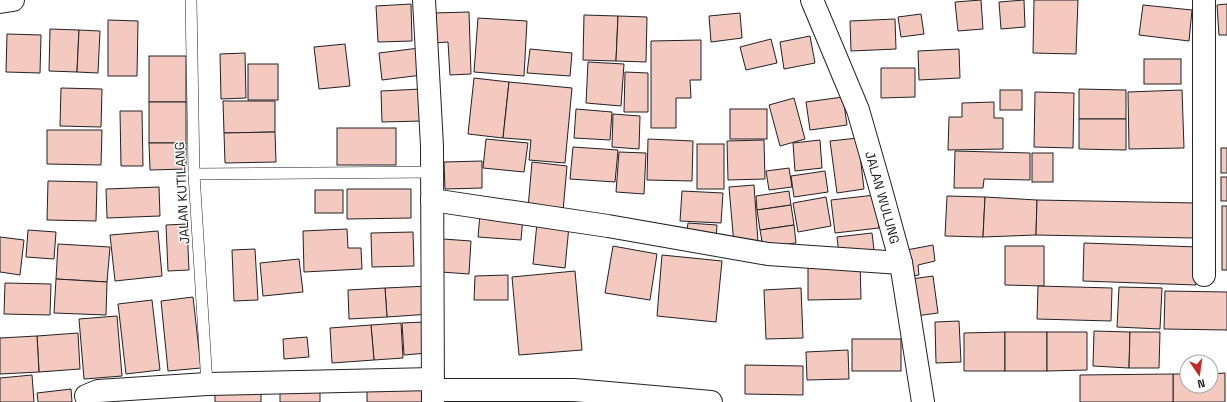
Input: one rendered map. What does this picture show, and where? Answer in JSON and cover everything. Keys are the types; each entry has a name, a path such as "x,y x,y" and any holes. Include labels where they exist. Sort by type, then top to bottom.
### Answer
{"street":[{"path":"0,2 14,0"},
{"path":"424,0 432,146 434,287 433,390"},
{"name":"JALAN WULUNG","path":"812,0 858,110 881,190 901,263 924,402"},
{"path":"1204,0 1204,275"},
{"path":"432,200 615,227 768,254 901,263"},
{"path":"84,399 98,391 207,384 433,390 574,390 711,402"}],"lane":[{"name":"JALAN KUTILANG","path":"191,0 194,174 207,384"},
{"path":"194,174 432,172"}],"building":[{"path":"981,0 983,29 958,31 955,2"},
{"path":"1024,0 1025,27 1001,29 999,2"},
{"path":"1034,0 1078,0 1076,54 1033,53"},
{"path":"411,4 412,41 378,42 376,6"},
{"path":"1227,4 1227,35 1219,35 1217,5"},
{"path":"1143,5 1192,10 1189,41 1139,35"},
{"path":"469,12 471,74 450,75 448,42 435,43 434,13"},
{"path":"740,13 742,38 711,42 709,16"},
{"path":"921,14 924,34 901,37 898,17"},
{"path":"584,15 618,16 616,61 583,60"},
{"path":"618,16 647,17 646,62 616,61"},
{"path":"478,18 527,21 524,76 474,72"},
{"path":"895,19 896,49 851,51 850,21"},
{"path":"108,20 138,21 137,76 108,76"},
{"path":"50,29 79,30 77,72 49,71"},
{"path":"79,30 100,31 98,73 77,72"},
{"path":"7,34 41,35 40,73 6,72"},
{"path":"810,36 815,63 784,69 780,42"},
{"path":"771,39 777,63 746,70 740,47"},
{"path":"701,40 701,80 690,80 691,98 676,98 676,128 651,128 651,41"},
{"path":"345,44 350,86 319,89 314,47"},
{"path":"419,48 422,75 382,80 379,53"},
{"path":"530,49 572,53 570,76 527,73"},
{"path":"959,49 960,78 919,80 918,51"},
{"path":"245,53 246,98 221,99 220,54"},
{"path":"149,56 186,56 186,102 149,102"},
{"path":"1144,59 1181,59 1181,84 1144,84"},
{"path":"588,62 624,64 621,106 586,103"},
{"path":"248,64 278,64 278,100 248,100"},
{"path":"881,68 915,68 915,97 881,98"},
{"path":"625,72 648,73 648,112 624,112"},
{"path":"474,78 509,82 503,138 468,134"},
{"path":"509,82 572,88 565,163 529,160 531,140 503,138"},
{"path":"61,88 102,89 101,127 60,126"},
{"path":"421,89 422,121 382,122 381,91"},
{"path":"1079,89 1126,90 1126,119 1079,119"},
{"path":"1000,90 1022,90 1022,110 1000,110"},
{"path":"1182,90 1184,148 1129,149 1128,92"},
{"path":"1035,92 1074,93 1073,148 1034,147"},
{"path":"843,97 847,125 810,130 806,102"},
{"path":"794,98 805,139 780,146 769,105"},
{"path":"223,101 275,101 275,132 224,133"},
{"path":"149,102 186,102 186,143 149,143"},
{"path":"994,102 994,118 1003,118 1003,149 948,150 949,117 962,117 962,103"},
{"path":"576,109 612,112 610,140 574,138"},
{"path":"730,109 767,109 767,139 730,139"},
{"path":"120,111 142,111 143,166 121,166"},
{"path":"613,114 640,116 639,149 612,147"},
{"path":"1079,119 1126,119 1126,150 1079,149"},
{"path":"337,128 396,128 396,165 337,165"},
{"path":"47,130 102,130 101,165 47,164"},
{"path":"275,132 276,162 225,163 224,133"},
{"path":"858,138 864,189 837,193 830,141"},
{"path":"486,139 528,143 524,172 483,168"},
{"path":"648,139 693,141 692,181 647,180"},
{"path":"764,140 765,179 728,180 727,141"},
{"path":"820,140 822,168 795,171 793,143"},
{"path":"149,143 186,143 186,169 150,170"},
{"path":"697,144 724,144 724,189 697,189"},
{"path":"573,147 618,150 615,182 570,179"},
{"path":"1221,148 1227,148 1227,173 1221,173"},
{"path":"955,151 1030,153 1030,180 984,179 983,188 954,188"},
{"path":"619,152 646,153 644,194 616,192"},
{"path":"1032,153 1053,153 1053,182 1032,182"},
{"path":"482,161 482,188 445,189 444,162"},
{"path":"532,162 567,166 563,211 528,208"},
{"path":"789,168 792,187 769,190 766,171"},
{"path":"825,171 828,192 794,197 791,176"},
{"path":"1221,177 1227,177 1227,201 1221,201"},
{"path":"48,181 97,182 96,221 47,220"},
{"path":"754,185 758,242 734,245 729,187"},
{"path":"159,187 160,216 107,218 106,189"},
{"path":"347,189 411,189 411,218 347,219"},
{"path":"315,190 343,190 343,213 315,213"},
{"path":"682,191 723,193 721,223 680,221"},
{"path":"789,191 791,205 757,210 756,196"},
{"path":"875,195 879,228 835,233 831,200"},
{"path":"947,196 985,197 983,237 945,236"},
{"path":"826,197 831,226 798,232 793,203"},
{"path":"985,197 1037,200 1036,235 983,237"},
{"path":"1037,200 1195,203 1194,238 1036,235"},
{"path":"791,205 794,225 760,230 757,210"},
{"path":"1222,206 1227,206 1227,270 1222,270"},
{"path":"480,214 523,217 521,240 478,237"},
{"path":"537,223 569,226 565,268 533,264"},
{"path":"688,223 717,225 716,240 686,238"},
{"path":"187,224 189,270 168,271 166,225"},
{"path":"794,225 796,243 763,247 760,230"},
{"path":"347,229 348,248 361,248 362,269 304,272 303,231"},
{"path":"28,230 56,232 54,259 26,257"},
{"path":"158,231 162,276 115,281 110,235"},
{"path":"413,232 414,266 372,267 371,233"},
{"path":"872,233 874,250 839,255 837,237"},
{"path":"0,237 24,240 20,275 0,272"},
{"path":"443,239 471,241 469,274 441,272"},
{"path":"1084,243 1198,247 1196,285 1083,281"},
{"path":"58,244 110,247 107,282 56,279"},
{"path":"933,245 935,261 918,265 919,275 907,277 901,251"},
{"path":"613,246 657,254 650,300 605,293"},
{"path":"1005,246 1044,246 1044,286 1005,285"},
{"path":"255,249 258,300 234,301 232,250"},
{"path":"662,255 722,261 716,322 657,316"},
{"path":"299,259 303,292 263,296 260,263"},
{"path":"860,261 861,299 808,300 808,263"},
{"path":"575,271 582,350 519,355 512,277"},
{"path":"508,275 508,300 474,300 475,276"},
{"path":"933,276 938,313 916,316 911,279"},
{"path":"56,279 107,282 106,315 54,313"},
{"path":"5,283 51,284 50,315 4,314"},
{"path":"429,286 430,314 387,317 385,288"},
{"path":"1038,286 1112,288 1111,321 1037,319"},
{"path":"1119,287 1162,288 1160,329 1117,327"},
{"path":"385,288 387,317 349,319 348,290"},
{"path":"801,288 803,338 766,339 764,290"},
{"path":"1165,291 1227,292 1227,330 1164,329"},
{"path":"193,297 201,368 168,371 161,301"},
{"path":"152,300 160,370 126,374 118,304"},
{"path":"117,316 122,376 84,379 79,319"},
{"path":"959,321 961,362 936,363 935,322"},
{"path":"425,322 427,353 404,355 402,323"},
{"path":"401,323 403,358 374,360 371,325"},
{"path":"371,325 374,360 332,363 330,328"},
{"path":"1094,331 1130,332 1129,368 1093,366"},
{"path":"1005,332 1005,371 964,371 964,333"},
{"path":"1005,332 1047,332 1047,371 1005,371"},
{"path":"1047,332 1087,332 1087,370 1047,371"},
{"path":"1130,332 1160,332 1159,368 1129,368"},
{"path":"78,333 80,369 39,372 37,336"},
{"path":"37,336 39,372 0,374 0,338"},
{"path":"307,337 309,357 284,359 283,339"},
{"path":"852,339 901,339 901,371 852,371"},
{"path":"848,350 849,379 807,380 806,352"},
{"path":"745,365 803,366 803,395 745,394"},
{"path":"1219,373 1225,373 1225,402 1173,402 1173,374 1179,374 1179,394 1219,394"},
{"path":"1173,374 1173,402 1080,402 1080,375"},
{"path":"32,375 34,402 0,402 0,378"},
{"path":"280,385 320,386 320,402 280,402"},
{"path":"425,385 426,402 367,402 367,388"},
{"path":"71,389 72,402 38,402 37,393"},
{"path":"215,390 261,390 261,402 215,402"},
{"path":"539,398 570,399 569,402 539,402"},
{"path":"481,399 481,402 446,402 446,400"}]}
